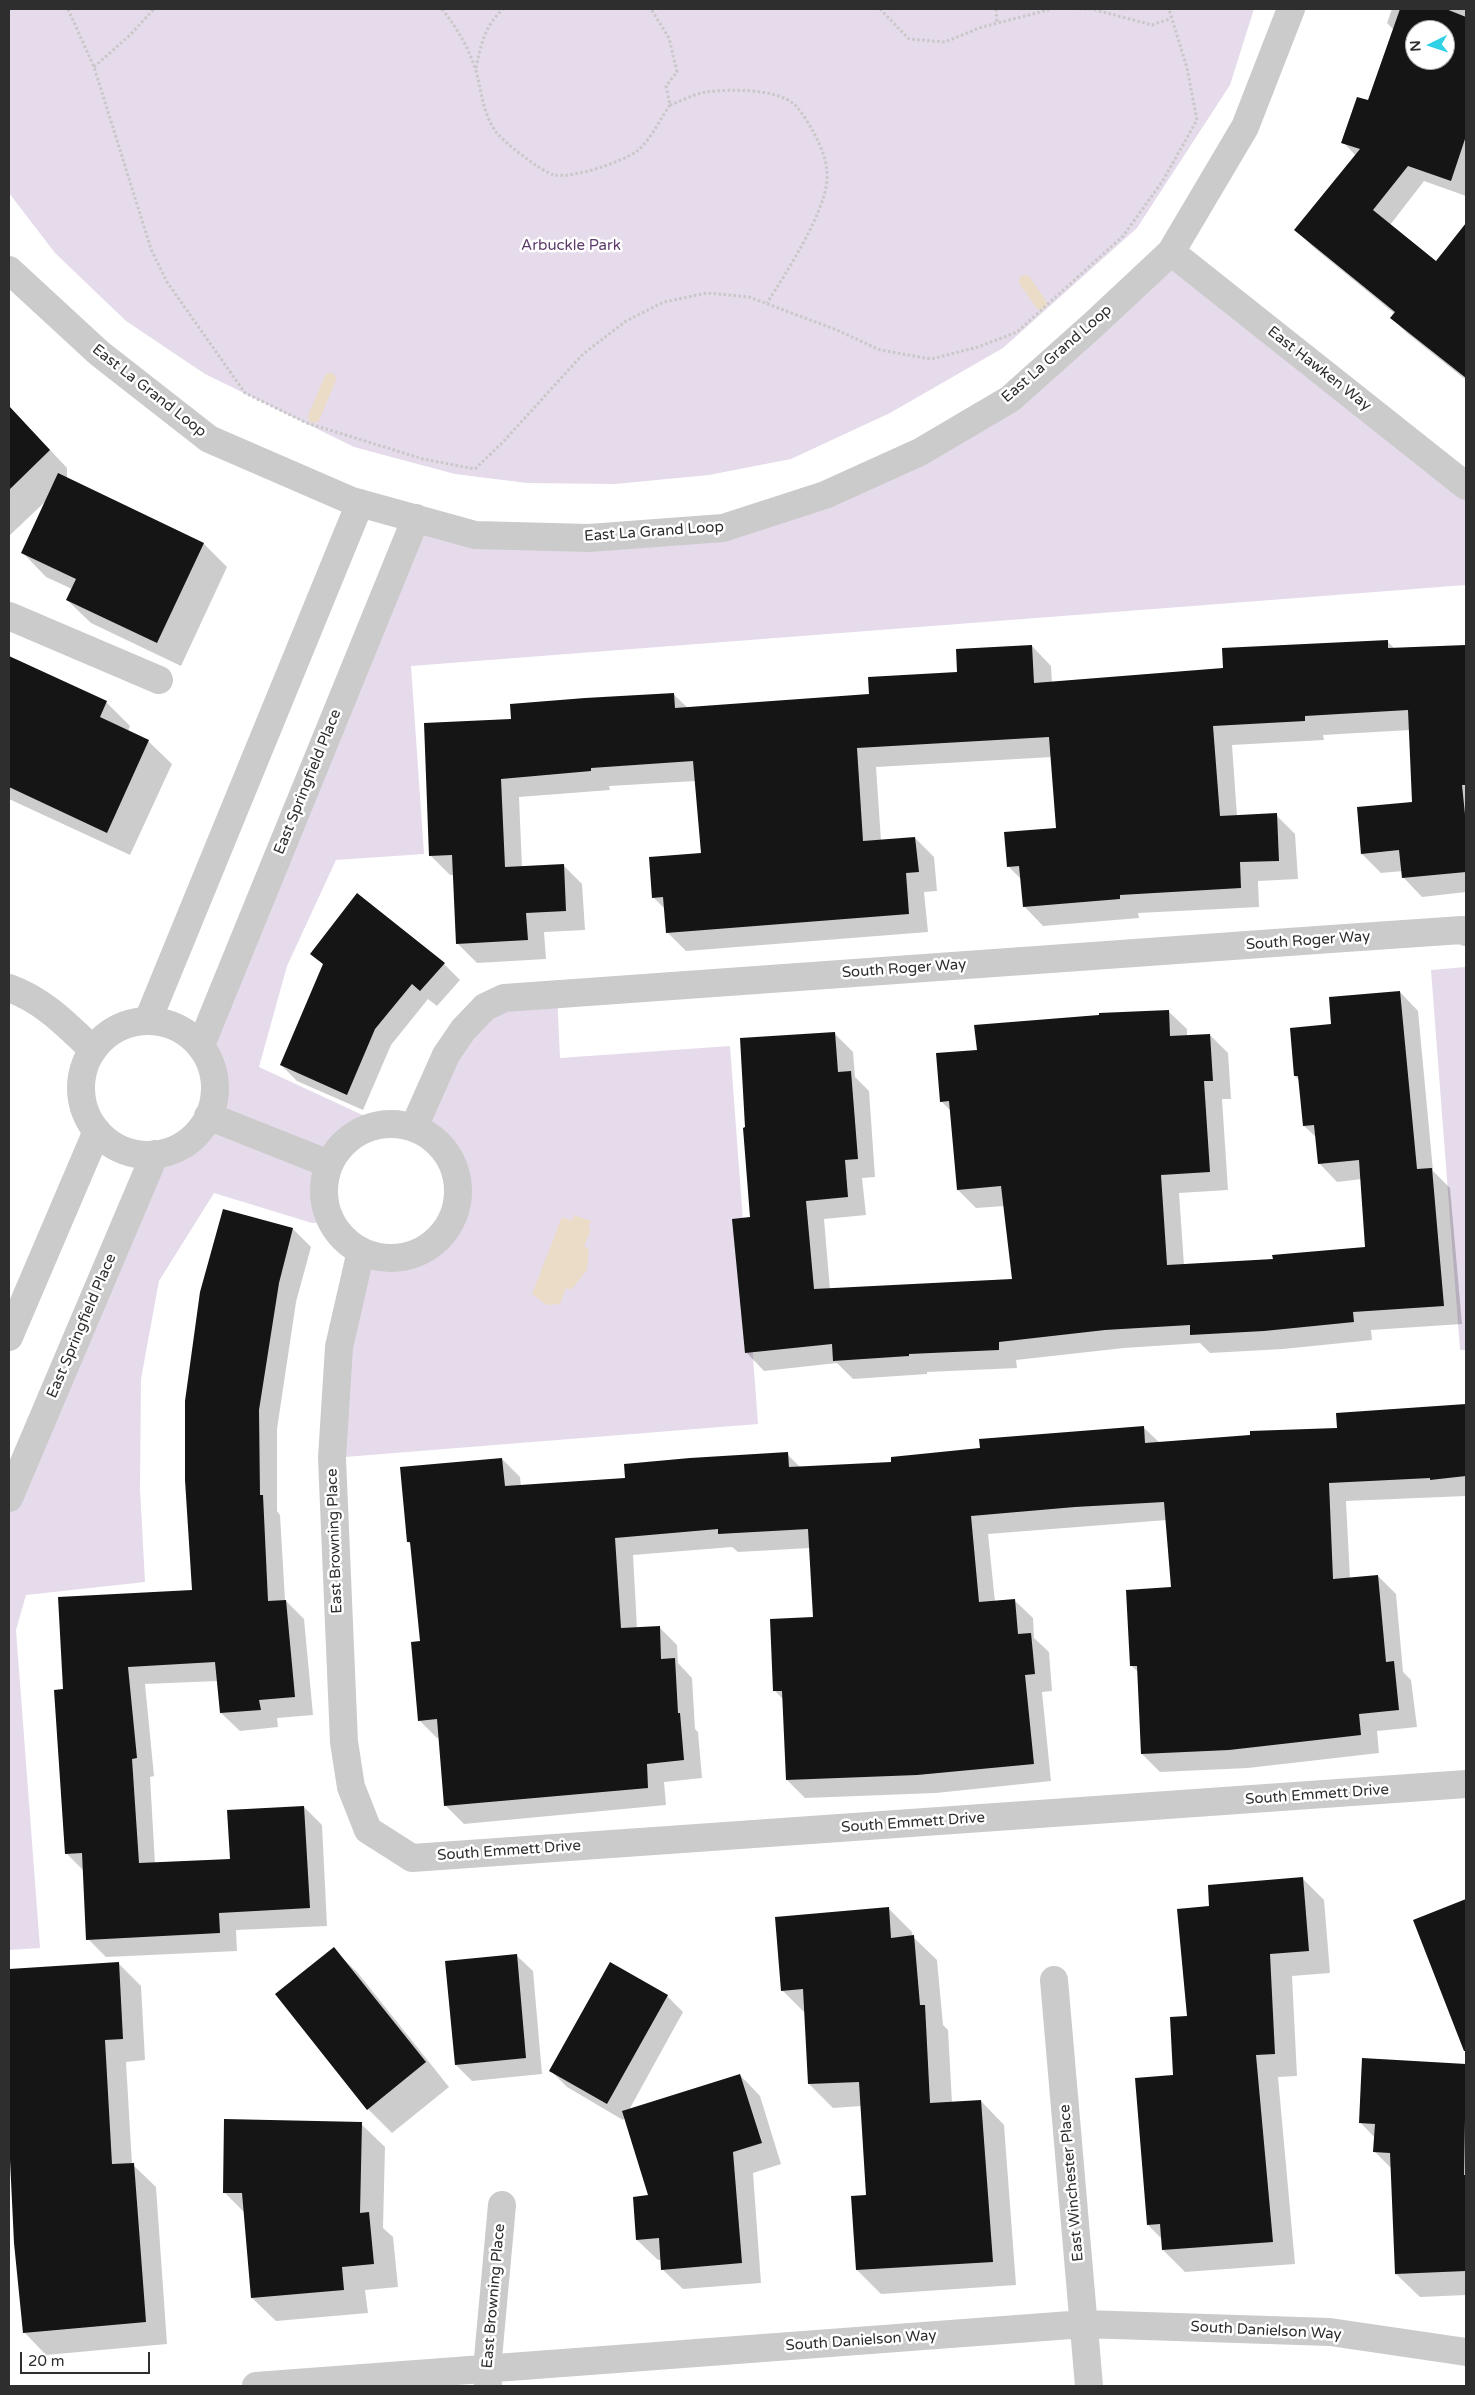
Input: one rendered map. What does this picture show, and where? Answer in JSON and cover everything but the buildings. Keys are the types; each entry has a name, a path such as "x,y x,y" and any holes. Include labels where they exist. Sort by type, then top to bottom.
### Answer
{"street":[{"name":"East La Grand Loop","path":"9,270 99,353 208,439 360,503 475,535 589,538 723,528 825,495 920,452 1010,399 1171,252 1245,127 1291,9"},
{"name":"East Hawken Way","path":"1171,252 1466,486"},
{"path":"148,1020 360,503"},
{"name":"East Springfield Place","path":"201,1045 416,518"},
{"path":"9,616 159,680"},
{"name":"South Roger Way","path":"414,1128 446,1055 463,1030 485,1007 504,998 1331,939 1466,932"},
{"path":"9,988 23,993 54,1012 93,1050"},
{"path":"139,1020 162,1021 183,1030 201,1045 212,1066 216,1088 212,1109 202,1129 186,1144 167,1153 145,1155 124,1151 106,1140 91,1124 83,1104 81,1083 86,1062 98,1042 117,1028 139,1020"},
{"path":"208,1116 329,1164"},
{"path":"382,1124 405,1124 414,1128 426,1133 444,1148 456,1168 458,1191 455,1213 446,1232 429,1247 410,1256 389,1259 362,1251 349,1243 334,1227 326,1207 324,1186 329,1164 341,1145 360,1131 382,1124"},
{"path":"9,1337 97,1131"},
{"name":"East Springfield Place","path":"9,1498 155,1154"},
{"name":"East Browning Place","path":"362,1251 338,1346 332,1458 344,1742 350,1787 368,1830"},
{"name":"South Emmett Drive","path":"368,1830 412,1858 1466,1784"},
{"name":"East Winchester Place","path":"1054,1980 1089,2386"},
{"name":"East Browning Place","path":"487,2377 502,2205"},
{"name":"South Danielson Way","path":"256,2386 487,2377 1084,2324 1330,2332 1466,2352"}],"path":[{"path":"68,9 94,67 151,249 167,282 245,393 307,423 423,460 475,469 503,442 583,354 626,321 664,302 707,293 749,297 837,330 880,350 931,359 978,347 1017,332 1124,236 1162,182 1197,120 1187,68 1168,9"},
{"path":"94,67 119,47 154,9"},
{"path":"442,9 459,32 476,68 482,103 494,131 524,157 553,175 583,172 608,164 637,151 653,131 670,104 704,92 736,90 766,92 794,104 810,126 825,154 827,181 817,213 804,242 767,303"},
{"path":"476,68 483,38 492,20 504,9"},
{"path":"652,9 669,38 677,72 666,86 670,104"},
{"path":"880,9 909,39 945,42 996,23 1052,9"},
{"path":"996,9 996,23"},
{"path":"1079,9 1092,9 1152,25 1170,19"}],"green space":[{"name":"Arbuckle Park","path":"9,9 1254,9 1230,85 1137,228 1003,348 890,413 791,459 709,475 615,484 527,483 455,474 354,447 205,374 126,321 55,253 9,193"},
{"path":"1171,252 1466,486 1466,585 411,666 424,854 336,860 287,966 259,1067 382,1124 362,1130 348,1139 338,1149 332,1159 328,1171 326,1197 333,1222 312,1223 214,1193 159,1281 141,1379 140,1489 145,1582 26,1595 16,1630 40,1948 9,1950 9,1498 167,1153 191,1138 200,1129 208,1119 213,1107 215,1081 211,1063 201,1045 416,518 475,535 723,528 1010,399"},
{"path":"1466,967 1466,1350 1460,1350 1431,970"},
{"path":"557,993 560,1058 730,1046 758,1424 332,1458 368,1254 388,1258 409,1256 430,1246 445,1232 454,1214 458,1194 455,1174 447,1156 433,1139 414,1127 485,1007"}],"shaded area":[{"path":"574,1215 591,1221 588,1228 591,1229 584,1247 589,1248 587,1270 571,1290 566,1288 560,1304 547,1305 532,1294 562,1217 572,1221"}],"waterway":[{"path":"1025,281 1041,304"},
{"path":"314,417 330,379"}]}
